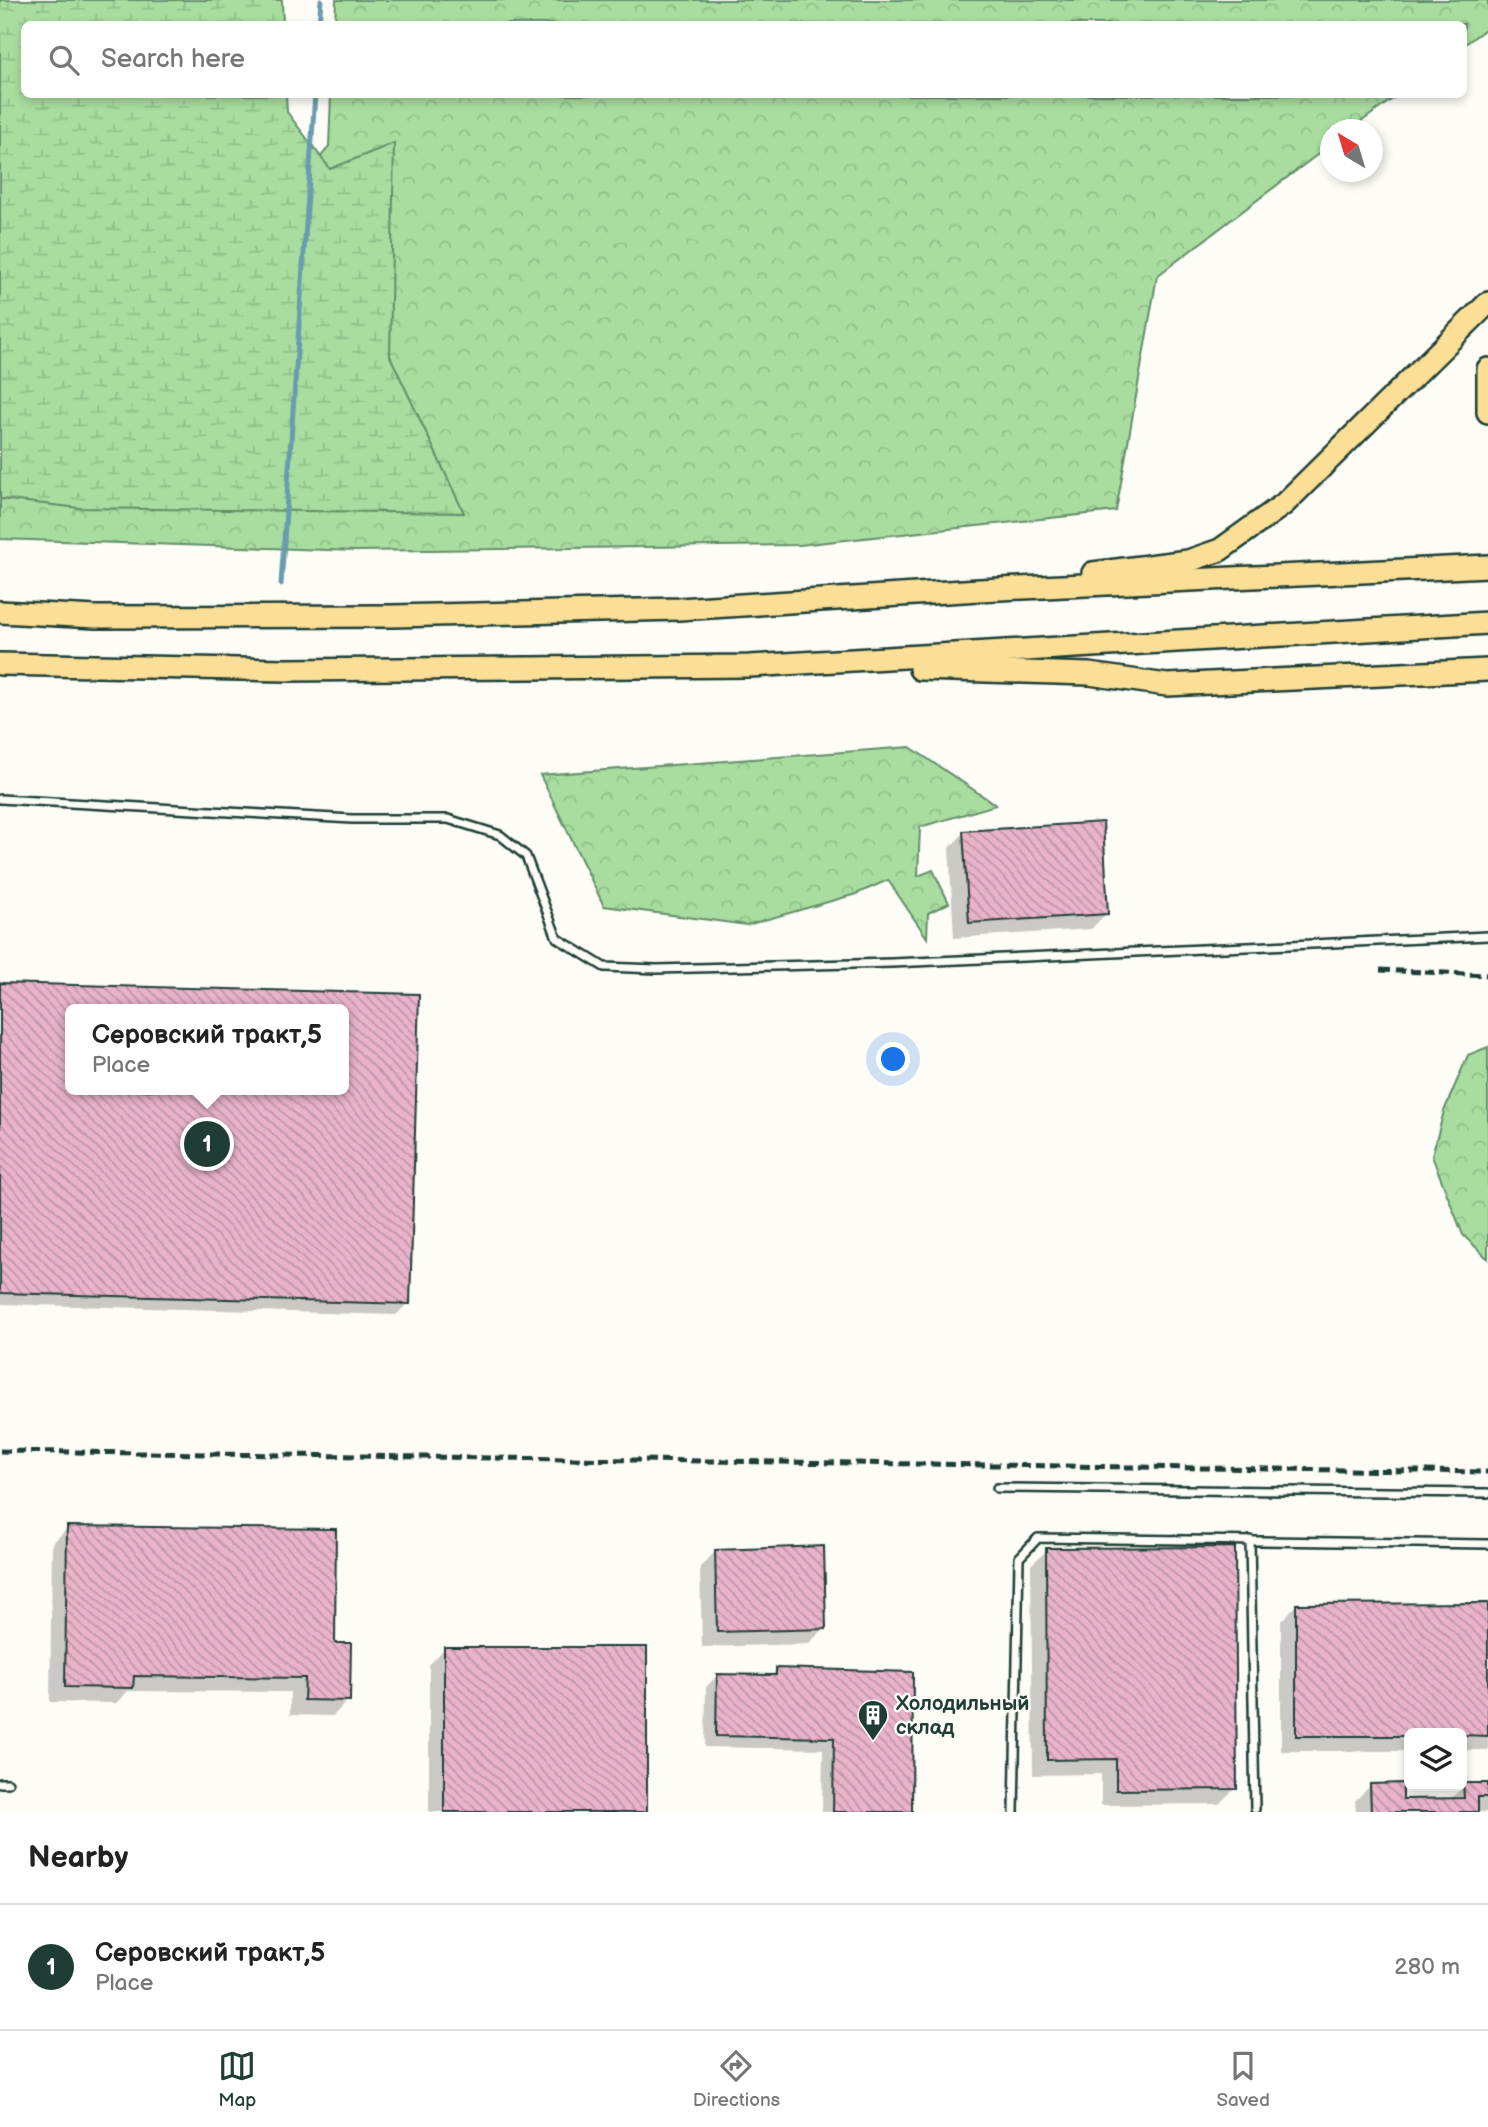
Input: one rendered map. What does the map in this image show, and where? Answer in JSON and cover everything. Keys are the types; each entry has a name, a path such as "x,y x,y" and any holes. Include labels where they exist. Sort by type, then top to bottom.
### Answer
{"main road":[{"path":"979,590 1188,561 1220,550 1283,503 1488,303"},
{"path":"1488,369 1488,412"},
{"path":"0,612 96,617 434,615 679,608 979,590 1488,566"},
{"path":"750,666 1488,623"},
{"path":"0,664 286,670 750,666 1075,674 1167,685 1266,683 1488,670"}],"lane":[{"path":"0,799 352,818 448,819 499,835 526,856 557,939 604,967 657,970 892,963 1488,936"},
{"path":"997,1488 1488,1493"},
{"path":"1014,1812 1019,1558 1038,1538 1488,1544"},
{"path":"1250,1540 1255,1809"}],"green space":[{"path":"0,0 282,0 283,21 21,21 21,98 286,98 287,112 330,169 394,143 390,356 464,513 80,508 0,499"},
{"path":"336,0 1488,0 1488,27 1467,43 1467,21 335,21"},
{"path":"331,98 1394,98 1365,119 1320,119 1320,153 1157,276 1116,511 799,545 357,551 0,539 0,439 300,185 329,146"},
{"path":"910,747 996,805 920,827 918,876 933,870 949,903 928,913 927,938 888,880 856,894 747,925 604,906 540,775"},
{"path":"1488,1047 1488,1259 1463,1235 1432,1156 1444,1111 1468,1055"}],"building":[{"path":"1103,822 1108,914 969,923 963,831"},
{"path":"0,983 419,994 410,1304 0,1293"},
{"path":"67,1526 336,1529 335,1643 351,1643 350,1701 304,1700 305,1678 134,1676 133,1688 65,1687"},
{"path":"824,1546 826,1629 717,1632 715,1550"},
{"path":"1235,1547 1237,1789 1116,1790 1116,1759 1047,1760 1046,1548"},
{"path":"1488,1603 1488,1736 1467,1735 1467,1728 1404,1728 1404,1736 1296,1736 1296,1604"},
{"path":"444,1647 647,1647 647,1812 444,1812"},
{"path":"776,1668 913,1672 912,1812 833,1812 834,1738 716,1736 717,1674 776,1675"},
{"path":"1403,1783 1403,1799 1464,1798 1467,1783 1488,1783 1488,1797 1478,1797 1478,1812 1371,1812 1370,1784"}],"waterway":[{"path":"319,21 321,0"},
{"path":"281,584 315,98"}],"railway":[{"path":"1380,970 1488,975"},
{"path":"0,1451 1488,1472"}],"place":[{"name":"Серовский тракт,5","path":"207,1144"},
{"name":"Холодильный склад","path":"873,1742"}]}
